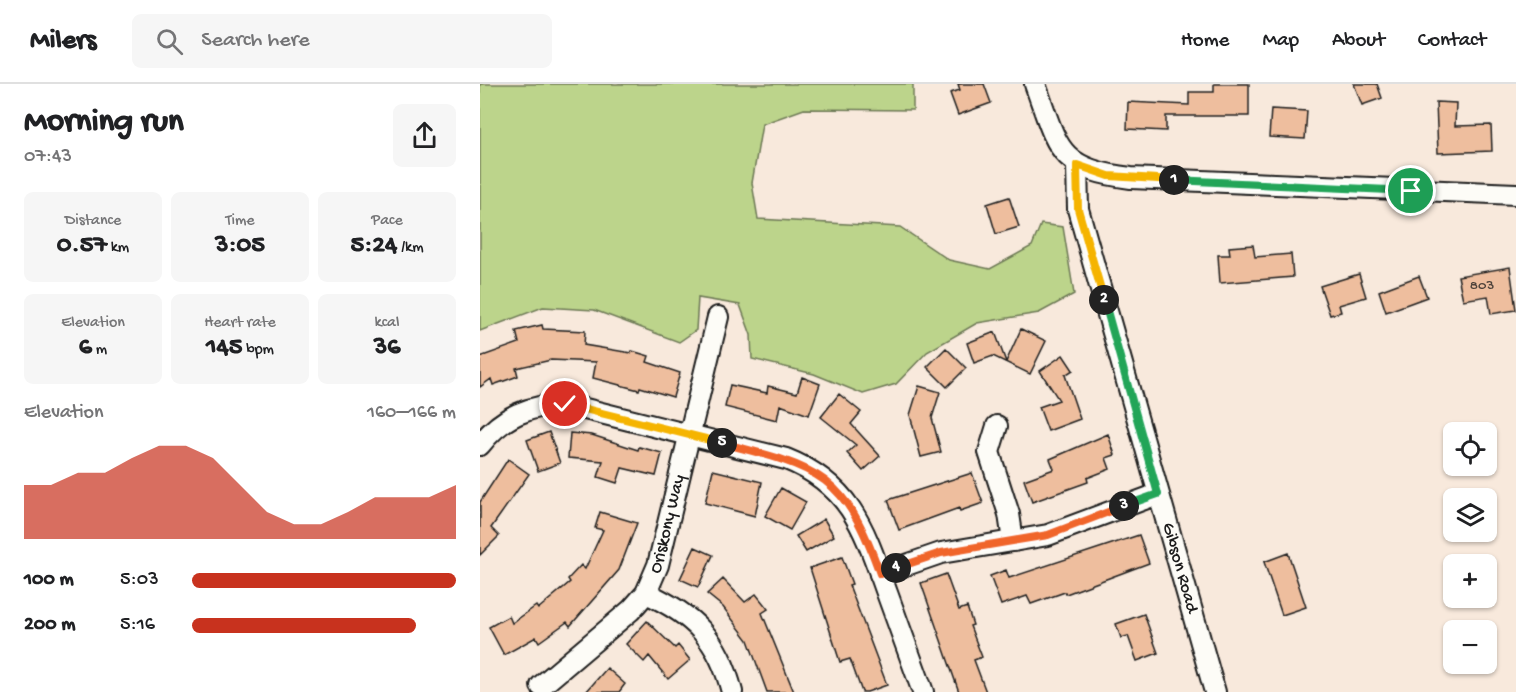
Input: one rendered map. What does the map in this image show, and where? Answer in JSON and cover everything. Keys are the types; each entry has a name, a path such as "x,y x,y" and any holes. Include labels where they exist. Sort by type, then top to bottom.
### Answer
{"street":[{"path":"1035,84 1059,144 1077,165 1099,174 1131,178 1516,194"},
{"name":"Gibson Road","path":"1077,165 1078,209 1215,692"},
{"name":"Oriskony Way","path":"541,686 631,610 646,593 658,565 718,317"},
{"path":"480,445 500,424 516,414 534,407 565,404 786,459 823,478 840,494 856,515 923,692"},
{"path":"997,426 989,452 1009,514 1013,541"},
{"path":"880,574 941,553 1048,535 1158,494"},
{"path":"646,593 677,609 697,624 721,656 732,692"}],"green space":[{"path":"480,84 913,84 913,110 804,109 762,124 752,183 758,219 900,227 949,260 990,269 1032,246 1041,224 1063,227 1074,294 1039,313 977,323 927,352 896,384 863,394 814,374 752,359 751,335 740,305 698,298 696,330 679,342 594,310 543,307 480,331"}],"building":[{"path":"958,84 984,84 991,103 958,115 950,93 960,90"},
{"path":"1214,84 1249,84 1249,116 1166,116 1166,131 1127,129 1128,102 1189,105 1189,92 1214,92"},
{"path":"1354,84 1377,84 1382,98 1362,105"},
{"path":"1436,102 1456,103 1455,126 1491,125 1492,151 1438,153"},
{"path":"1271,109 1307,111 1305,139 1269,137"},
{"path":"1009,197 1019,227 996,234 987,204"},
{"path":"1253,245 1255,257 1291,254 1293,277 1220,283 1218,255 1230,255 1229,247"},
{"path":"1510,267 1516,310 1491,314 1488,296 1463,300 1458,276"},
{"path":"1359,274 1366,297 1339,305 1341,312 1330,315 1320,286"},
{"path":"1419,276 1427,297 1386,312 1379,291"},
{"path":"542,325 543,329 585,331 584,345 631,353 632,351 649,356 647,362 680,373 673,397 640,387 639,390 593,378 596,362 551,360 516,368 518,376 493,385 491,379 480,387 480,357 519,343 516,331"},
{"path":"1021,329 1046,341 1030,374 993,356 974,363 967,343 995,332 1006,362"},
{"path":"946,348 966,368 947,387 927,367"},
{"path":"1063,355 1073,370 1065,375 1080,419 1048,431 1039,407 1059,400 1040,371"},
{"path":"802,377 820,384 809,415 780,405 777,420 725,407 730,385 767,393 768,386 797,393"},
{"path":"919,386 940,392 932,418 941,452 921,457 910,415"},
{"path":"839,394 861,412 851,424 880,456 863,471 847,453 856,445 821,417"},
{"path":"549,432 560,463 538,471 527,440"},
{"path":"570,433 592,435 638,450 639,447 662,453 656,476 622,468 617,483 598,477 603,461 568,458"},
{"path":"1108,434 1115,455 1106,458 1110,469 1087,478 1088,482 1032,502 1024,480 1054,469 1050,459"},
{"path":"508,459 529,474 491,528 499,536 480,555 480,502"},
{"path":"713,470 762,482 755,516 705,503"},
{"path":"972,473 983,503 960,511 959,508 899,530 888,500"},
{"path":"781,488 806,502 790,530 765,516"},
{"path":"600,512 637,523 619,570 570,626 567,622 539,642 536,637 504,655 489,627 509,616 512,623 536,606 538,609 570,582 568,579 581,565 585,569 603,530 595,528"},
{"path":"824,519 834,536 806,552 796,536"},
{"path":"1139,535 1149,563 1066,594 1065,592 1031,604 1027,596 1001,605 990,576 1006,570 1009,578"},
{"path":"695,547 713,555 698,587 680,579"},
{"path":"1288,553 1306,607 1282,615 1264,562"},
{"path":"842,557 852,584 849,585 887,685 867,692 862,692 850,659 840,662 810,568"},
{"path":"946,574 959,610 967,607 973,625 970,626 982,657 974,660 986,692 959,692 921,583"},
{"path":"723,579 745,602 756,594 768,609 762,613 794,692 767,692 748,640 723,607 707,594"},
{"path":"1144,614 1158,653 1137,661 1128,636 1121,638 1116,624"},
{"path":"647,621 675,648 678,645 690,660 668,679 649,656 644,662 626,644"},
{"path":"607,668 625,684 619,692 586,692"}],"route":[{"path":"565,404 786,459 812,471 840,494 856,515 880,574 941,553 987,543 1048,535 1158,494 1078,209 1077,165 1099,174 1131,178 1411,191"}]}
